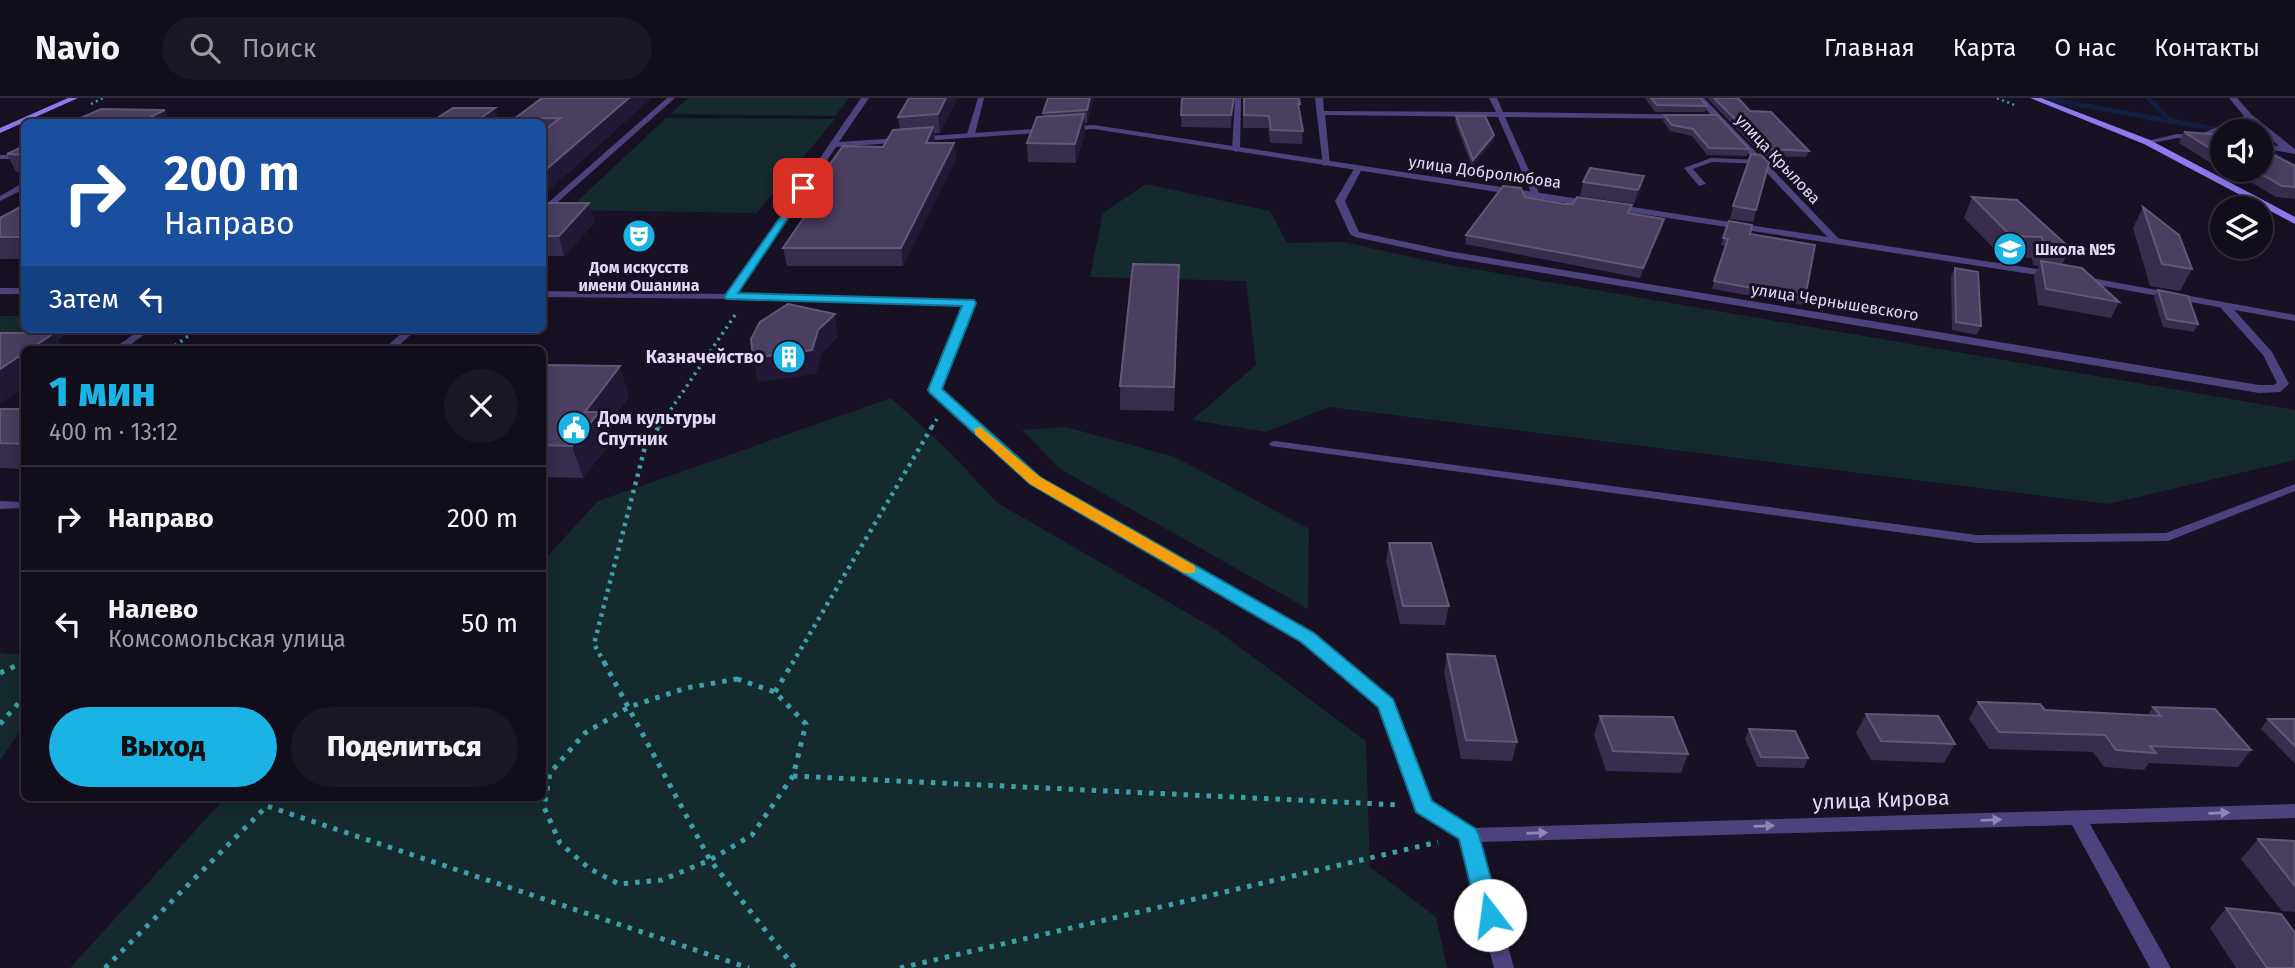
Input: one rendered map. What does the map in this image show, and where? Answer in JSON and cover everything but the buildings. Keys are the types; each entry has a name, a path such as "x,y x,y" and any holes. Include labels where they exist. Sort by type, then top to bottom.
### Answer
{"main road":[{"path":"27,119 74,98"},
{"path":"2034,98 2147,142 2295,221"},
{"path":"0,131 21,122"}],"street":[{"path":"546,209 671,98"},
{"path":"730,297 865,98"},
{"path":"1319,98 1323,113 1326,164"},
{"path":"1493,98 1536,195"},
{"name":"улица Крылова","path":"1700,98 1835,240"},
{"path":"2233,98 2249,117 2291,151"},
{"path":"1323,113 1719,117"},
{"path":"2199,137 2249,117"},
{"name":"улица Добролюбова","path":"832,145 1094,128 2031,270 2295,318"},
{"path":"2147,142 2177,136 2210,139"},
{"path":"2273,148 2291,151"},
{"name":"улица Чернышевского","path":"1358,169 1340,201 1355,234 1448,254 2259,389 2276,389 2283,384 2268,354 2224,305"},
{"path":"0,291 21,291"},
{"path":"546,294 970,303 935,390 1035,481 1308,637 1386,703 1423,806 1468,835 1504,968"},
{"name":"улица Кирова","path":"1468,835 2295,811"},
{"path":"2077,817 2161,968"}],"lane":[{"path":"971,135 981,98"},
{"path":"1236,150 1238,98"},
{"path":"0,157 21,157"},
{"path":"1702,184 1688,168 1711,160 1763,162"},
{"path":"0,199 21,188"},
{"path":"123,346 141,333"},
{"path":"393,346 407,333"},
{"path":"1275,444 1977,539 2168,537 2295,487"},
{"path":"0,505 21,505"}],"path":[{"path":"730,297 741,306 645,447 594,644 710,860 794,968"},
{"path":"175,346 192,333"},
{"path":"775,692 948,402"},
{"path":"0,673 21,663"},
{"path":"545,801 544,807 560,843 590,869 619,884 662,880 710,860 752,835 793,776 806,724 775,692 737,679 686,688 629,707 585,733 550,773 546,796"},
{"path":"0,724 21,701"},
{"path":"793,776 1423,806"},
{"path":"105,968 267,806 748,968"},
{"path":"900,968 1468,835"}],"green space":[{"path":"688,98 849,98 835,116 671,114"},
{"path":"666,118 835,119 757,213 568,210"},
{"path":"1146,184 1270,211 1287,243 1344,242 1438,263 2295,410 2295,460 2108,504 1329,407 1266,432 1192,420 1256,365 1246,281 1090,277 1103,213"},
{"path":"0,316 21,316 21,333 68,333 49,346 21,346 21,354 0,379"},
{"path":"891,398 952,454 996,502 1215,629 1366,741 1370,867 1436,917 1447,968 70,968 222,801 546,801 546,558 598,501"},
{"path":"1066,427 1175,457 1309,529 1308,609 1060,469 1022,430"},
{"path":"0,653 21,655 21,730 0,760"}],"waterway":[{"path":"2042,98 2210,128"},
{"path":"2148,98 2169,119"},
{"path":"2273,153 2295,167"}],"slow traffic":[{"path":"980,431 1035,481 1190,569"}],"place":[{"name":"Дом искусств имени Ошанина","path":"639,236"},
{"name":"Школа №5","path":"2010,249"},
{"name":"Казначейство","path":"789,357"},
{"name":"Дом культуры Спутник","path":"574,428"}],"route":[{"path":"803,188 730,297 970,303 935,390 1035,481 1308,637 1386,703 1423,806 1468,835 1490,915"}]}
